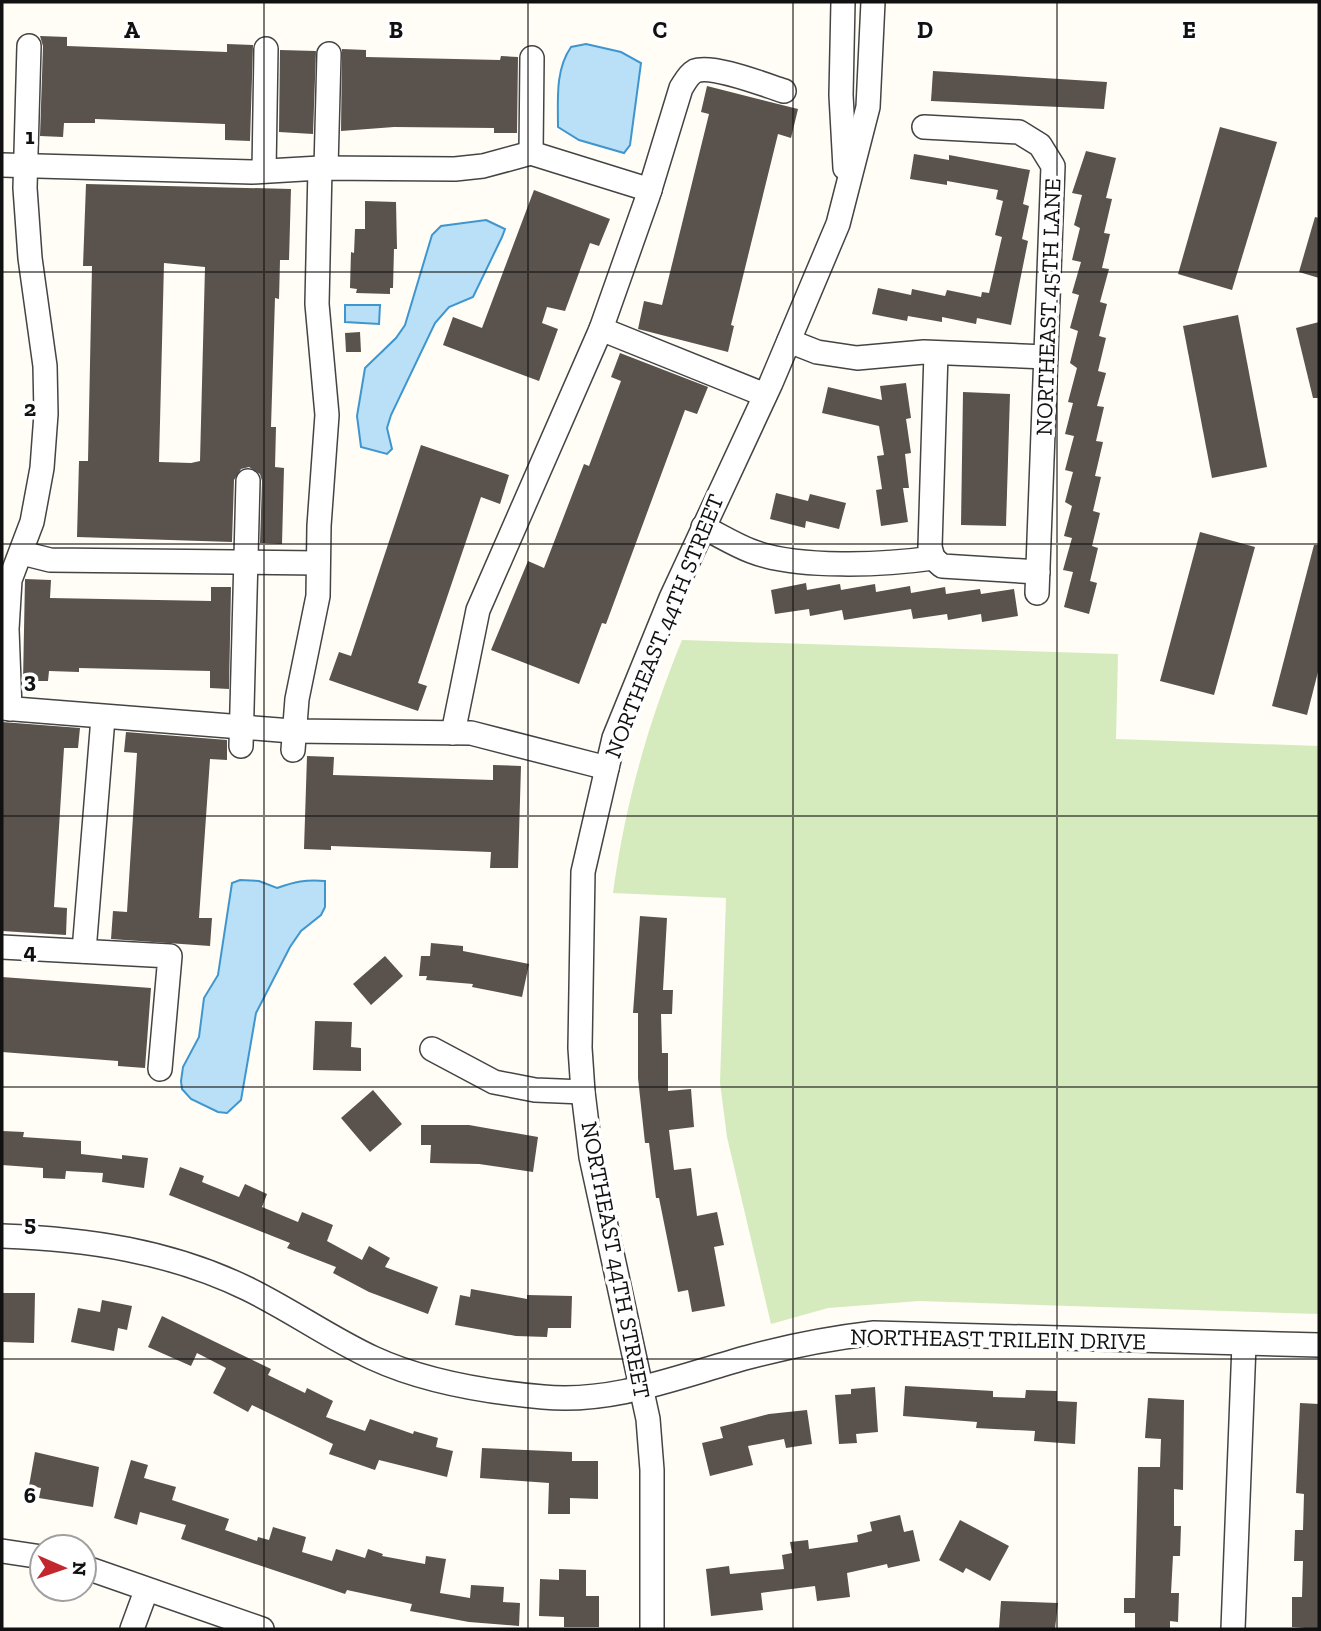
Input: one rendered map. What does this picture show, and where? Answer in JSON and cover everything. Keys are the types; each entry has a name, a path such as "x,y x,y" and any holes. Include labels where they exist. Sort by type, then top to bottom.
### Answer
{"street":[{"name":"NORTHEAST 44TH STREET","path":"842,2 841,95 846,185"},
{"name":"NORTHEAST 44TH STREET","path":"652,1629 652,1470 643,1388 592,1157 583,1092 580,1048 583,872 614,738 703,527 826,258 869,107 873,2"},
{"path":"29,47 27,222 45,366 46,414 42,468 22,553 10,580 6,709 103,718 242,737 293,740 471,733 607,768"},
{"path":"264,171 265,49"},
{"path":"293,740 318,597 327,415 317,304 328,54"},
{"path":"531,153 532,58"},
{"path":"453,733 478,610 601,329 650,190 681,88 688,76 697,70 713,70 784,90"},
{"name":"NORTHEAST 45TH LANE","path":"924,127 1019,132 1040,145 1053,166 1038,582 942,566 933,558"},
{"path":"2,166 264,171 323,168 455,169 483,166 531,153 650,190"},
{"path":"601,329 765,395"},
{"path":"789,341 817,352 848,357 936,353 1046,357"},
{"path":"703,527 752,552 795,561 901,562 933,558 930,547 936,353"},
{"path":"242,737 247,481"},
{"path":"22,553 50,560 318,563"},
{"path":"84,951 103,718"},
{"path":"2,947 170,956 160,1069"},
{"path":"432,1049 494,1082 535,1090 583,1092"},
{"name":"NORTHEAST TRILEIN DRIVE","path":"2,1236 64,1238 127,1248 191,1266 248,1289 375,1359 439,1381 545,1398 593,1396 643,1388 807,1343 874,1333 1319,1345"},
{"path":"1233,1629 1244,1343"},
{"path":"2,1551 28,1555"},
{"path":"98,1572 262,1629"},
{"path":"132,1629 146,1591"}],"green space":[{"path":"682,640 1118,654 1116,739 1319,746 1319,1314 919,1301 828,1308 771,1324 727,1137 720,1083 726,898 613,893 639,764"}],"water":[{"path":"586,44 621,52 641,63 630,145 624,153 579,140 558,127 558,86 562,65 571,47"},
{"path":"486,220 505,229 502,237 473,297 449,307 435,323 391,415 387,428 392,449 387,454 361,447 357,416 365,368 396,338 405,325 432,235 441,226"},
{"path":"345,305 380,305 379,324 345,322"},
{"path":"240,880 259,881 277,888 312,880 325,881 325,907 321,915 301,931 290,947 256,1013 241,1100 227,1113 218,1112 191,1099 182,1089 181,1081 183,1067 199,1037 204,998 218,975 232,883"}],"building":[{"path":"40,36 67,37 67,46 227,52 227,44 253,45 250,141 225,140 225,124 95,119 95,123 64,123 63,137 40,136 43,46"},
{"path":"342,49 366,50 366,57 500,60 501,56 518,57 517,133 494,133 494,128 394,127 341,131"},
{"path":"280,50 316,51 313,134 279,132"},
{"path":"933,71 1107,82 1104,109 931,101"},
{"path":"707,86 798,109 791,138 778,134 731,325 734,326 728,352 638,329 644,301 662,305 709,114 701,112"},
{"path":"1220,127 1277,142 1232,290 1178,274"},
{"path":"1086,151 1116,158 1106,198 1112,199 1104,233 1110,234 1102,268 1109,269 1100,302 1107,304 1099,336 1106,338 1098,371 1106,373 1097,406 1104,407 1096,441 1103,442 1095,476 1101,477 1093,511 1100,513 1092,546 1098,548 1090,581 1097,583 1089,614 1064,607 1073,572 1063,570 1072,538 1064,536 1072,506 1065,502 1073,472 1065,470 1074,436 1065,434 1073,403 1068,402 1077,368 1070,363 1078,331 1070,328 1079,295 1072,293 1081,262 1072,260 1080,228 1074,225 1082,195 1072,193"},
{"path":"914,154 949,160 949,155 1030,170 1023,204 1029,206 1022,239 1028,241 1011,325 977,318 976,324 942,317 942,322 908,316 907,321 872,314 878,288 911,295 912,289 945,296 947,290 981,297 982,292 989,293 1002,237 995,235 1003,201 996,199 998,190 947,181 947,185 910,179"},
{"path":"86,184 291,189 289,260 280,260 279,299 275,298 271,427 276,427 275,467 284,468 282,544 260,543 262,481 260,474 249,467 241,469 234,480 232,542 77,537 79,461 88,461 92,266 83,266","holes":["164,263 205,267 200,461 159,462"]},
{"path":"534,190 610,219 599,246 590,243 565,311 547,307 542,323 558,329 539,381 443,345 453,317 482,328"},
{"path":"365,201 396,202 397,249 394,249 393,288 390,288 390,294 356,293 357,289 350,288 351,252 354,253 355,229 365,229"},
{"path":"1315,217 1319,218 1319,278 1299,272"},
{"path":"1238,315 1267,467 1212,478 1183,326"},
{"path":"1319,322 1319,398 1313,398 1296,328"},
{"path":"360,332 361,352 346,352 345,333"},
{"path":"620,353 708,387 697,414 685,410 606,624 602,623 579,684 491,650 528,561 544,568 584,464 589,466 621,381 611,377"},
{"path":"906,383 911,418 906,419 911,453 905,454 909,488 903,488 908,522 881,526 876,490 882,489 877,456 884,455 879,426 822,413 828,387 882,400 880,386"},
{"path":"963,392 1010,394 1006,526 961,525"},
{"path":"421,445 509,475 500,504 481,497 418,683 427,686 418,711 329,680 339,652 351,656"},
{"path":"776,493 808,501 810,494 846,503 839,529 806,521 805,528 770,519"},
{"path":"1200,532 1255,547 1214,695 1160,681"},
{"path":"1314,545 1319,545 1319,668 1307,715 1272,706"},
{"path":"25,579 51,580 50,598 211,601 211,587 231,587 229,689 210,688 210,671 79,668 79,672 49,671 48,681 23,681"},
{"path":"806,583 807,590 840,584 841,590 875,584 876,592 910,586 911,593 945,587 946,594 980,589 981,594 1014,589 1018,616 982,622 981,614 948,620 947,614 913,619 911,609 844,620 842,610 810,616 809,609 775,614 771,590"},
{"path":"2,722 80,728 78,748 64,748 54,907 67,908 66,935 2,931"},
{"path":"126,732 227,740 227,760 210,759 199,918 212,918 210,946 111,939 113,911 127,912 137,753 124,752"},
{"path":"307,756 334,757 333,775 493,780 493,765 521,766 518,868 490,868 491,852 331,846 331,850 304,849"},
{"path":"640,916 667,918 663,990 673,990 672,1014 661,1014 662,1053 668,1053 668,1091 691,1089 694,1127 669,1130 674,1170 691,1168 697,1216 717,1212 724,1245 714,1247 725,1306 692,1312 688,1290 678,1292 659,1198 656,1198 649,1143 645,1143 638,1078 638,1013 633,1013"},
{"path":"431,943 463,946 463,951 529,964 522,997 472,987 473,984 426,980 427,976 419,976 421,956 430,956"},
{"path":"385,956 403,976 371,1005 353,984"},
{"path":"2,977 151,988 145,1068 118,1066 118,1061 2,1052"},
{"path":"315,1021 352,1022 351,1047 361,1048 361,1071 313,1070"},
{"path":"373,1090 402,1124 370,1152 341,1118"},
{"path":"421,1125 469,1125 538,1137 533,1172 479,1164 430,1163 431,1145 421,1145"},
{"path":"2,1131 24,1132 23,1137 81,1141 81,1154 122,1159 122,1155 148,1158 144,1188 102,1182 103,1173 66,1171 65,1179 43,1178 43,1168 2,1165"},
{"path":"180,1167 204,1176 202,1182 239,1197 245,1184 267,1194 262,1207 298,1222 302,1212 333,1225 327,1241 362,1260 369,1246 390,1258 385,1267 438,1287 428,1314 369,1292 333,1273 336,1267 287,1248 290,1243 169,1195"},
{"path":"471,1289 527,1299 527,1295 572,1296 571,1328 548,1328 547,1337 516,1336 455,1325 460,1295 470,1297"},
{"path":"2,1293 35,1293 34,1343 2,1342"},
{"path":"102,1300 132,1306 127,1330 118,1328 114,1351 71,1342 78,1308 100,1312"},
{"path":"162,1316 271,1369 268,1375 305,1393 307,1388 333,1401 326,1417 365,1431 370,1419 413,1434 414,1431 438,1438 436,1447 453,1451 447,1477 379,1460 375,1470 329,1454 333,1444 252,1405 248,1412 213,1393 226,1368 197,1353 191,1366 148,1347"},
{"path":"905,1386 993,1391 993,1397 1025,1398 1026,1390 1057,1391 1057,1401 1077,1402 1075,1444 1034,1441 1035,1431 976,1428 977,1422 903,1416"},
{"path":"875,1387 878,1432 856,1434 857,1443 839,1444 835,1395 851,1394 851,1389"},
{"path":"1148,1398 1184,1400 1183,1490 1174,1489 1174,1526 1181,1526 1180,1556 1173,1556 1171,1593 1179,1593 1178,1622 1170,1621 1170,1629 1135,1629 1135,1613 1124,1613 1124,1598 1135,1598 1138,1467 1160,1467 1161,1439 1145,1438"},
{"path":"1300,1403 1319,1404 1319,1629 1292,1627 1292,1597 1302,1597 1303,1561 1294,1561 1295,1530 1303,1530 1304,1494 1296,1493"},
{"path":"807,1410 812,1444 786,1448 784,1439 748,1446 753,1465 710,1476 702,1443 723,1438 720,1427 769,1414"},
{"path":"482,1448 572,1452 572,1461 598,1461 598,1499 570,1498 570,1514 548,1514 549,1483 480,1478"},
{"path":"35,1452 99,1467 93,1507 39,1498 41,1488 29,1486"},
{"path":"131,1460 148,1465 144,1478 176,1487 172,1500 229,1519 225,1530 257,1541 258,1537 269,1540 273,1527 306,1537 302,1552 332,1561 336,1549 365,1558 368,1549 383,1554 382,1556 425,1564 426,1556 446,1559 440,1593 470,1598 471,1585 504,1587 503,1602 520,1603 519,1626 469,1622 410,1611 412,1604 347,1590 345,1594 181,1539 186,1525 140,1512 137,1525 114,1518"},
{"path":"900,1515 904,1532 913,1530 920,1561 888,1568 887,1564 847,1573 850,1597 817,1601 815,1586 761,1593 763,1610 711,1616 706,1569 729,1566 730,1574 784,1569 782,1555 792,1553 790,1542 808,1540 809,1549 858,1542 857,1535 872,1531 870,1522"},
{"path":"960,1520 1009,1546 990,1581 966,1568 963,1573 939,1560"},
{"path":"559,1569 586,1570 586,1596 599,1596 599,1627 564,1627 564,1617 539,1616 540,1579 559,1580"},
{"path":"1001,1601 1058,1603 1055,1629 999,1629"}]}
